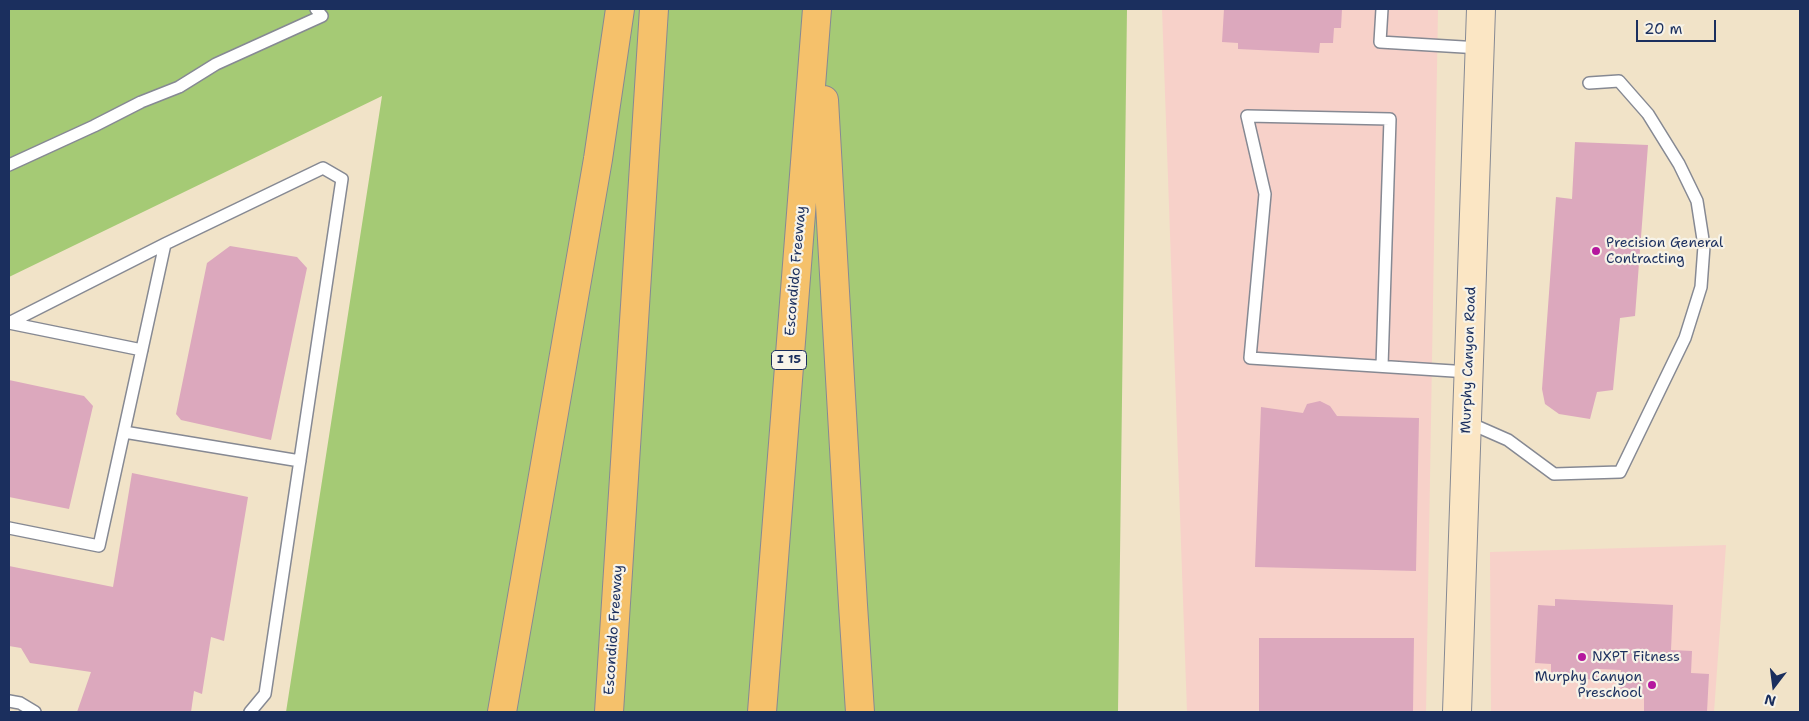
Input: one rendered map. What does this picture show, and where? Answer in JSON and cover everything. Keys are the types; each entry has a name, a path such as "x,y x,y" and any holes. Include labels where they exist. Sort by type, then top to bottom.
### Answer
{"highway":[{"path":"502,712 598,159 620,9"},
{"name":"Escondido Freeway","path":"609,712 654,9"},
{"path":"818,9 852,606 860,712"},
{"name":"Escondido Freeway","path":"762,712 818,9"}],"main road":[{"name":"Murphy Canyon Road","path":"1457,712 1482,9"}],"lane":[{"path":"9,165 141,102 179,87 216,64 322,16 316,9"},
{"path":"1382,9 1380,42 1480,48"},
{"path":"1467,422 1508,440 1554,474 1620,472 1685,338 1701,287 1704,246 1697,202 1679,164 1648,114 1619,81 1589,83"},
{"path":"1382,366 1390,119 1247,116 1265,194 1250,358 1469,372"},
{"path":"9,323 165,244 323,168 342,179 265,694 250,712"},
{"path":"9,528 99,546 165,244"},
{"path":"9,323 142,350"},
{"path":"124,432 300,461"},
{"path":"9,701 20,703 35,712"}],"shaded area":[{"path":"1162,9 1438,9 1426,712 1187,712"},
{"path":"1726,545 1714,712 1491,712 1490,552"}],"green space":[{"path":"9,9 1127,9 1118,712 286,712 382,96 9,277"}],"building":[{"path":"1224,9 1342,9 1341,28 1334,28 1333,43 1320,43 1319,53 1238,49 1238,43 1222,42"},
{"name":"Precision General Contracting","path":"1575,142 1648,145 1635,316 1620,318 1613,390 1597,392 1590,419 1559,414 1545,404 1542,389 1556,197 1572,199"},
{"path":"230,246 297,257 307,268 271,440 181,420 176,414 207,263"},
{"path":"9,380 84,396 93,406 69,509 9,497"},
{"path":"1320,401 1330,406 1337,416 1419,418 1416,571 1255,567 1261,407 1303,413 1307,404"},
{"path":"132,473 248,497 224,641 211,637 202,694 194,691 191,712 77,712 91,672 30,663 21,648 9,646 9,566 113,587"},
{"path":"1555,599 1673,605 1671,650 1692,651 1691,673 1709,674 1707,712 1644,712 1644,696 1620,695 1621,670 1599,669 1599,680 1551,677 1551,664 1535,663 1538,605 1555,606"},
{"path":"1259,638 1414,638 1413,712 1259,712"}],"place":[{"name":"Precision General Contracting","path":"1596,251"},
{"name":"NXPT Fitness","path":"1582,657"},
{"name":"Murphy Canyon Preschool","path":"1652,685"}]}
